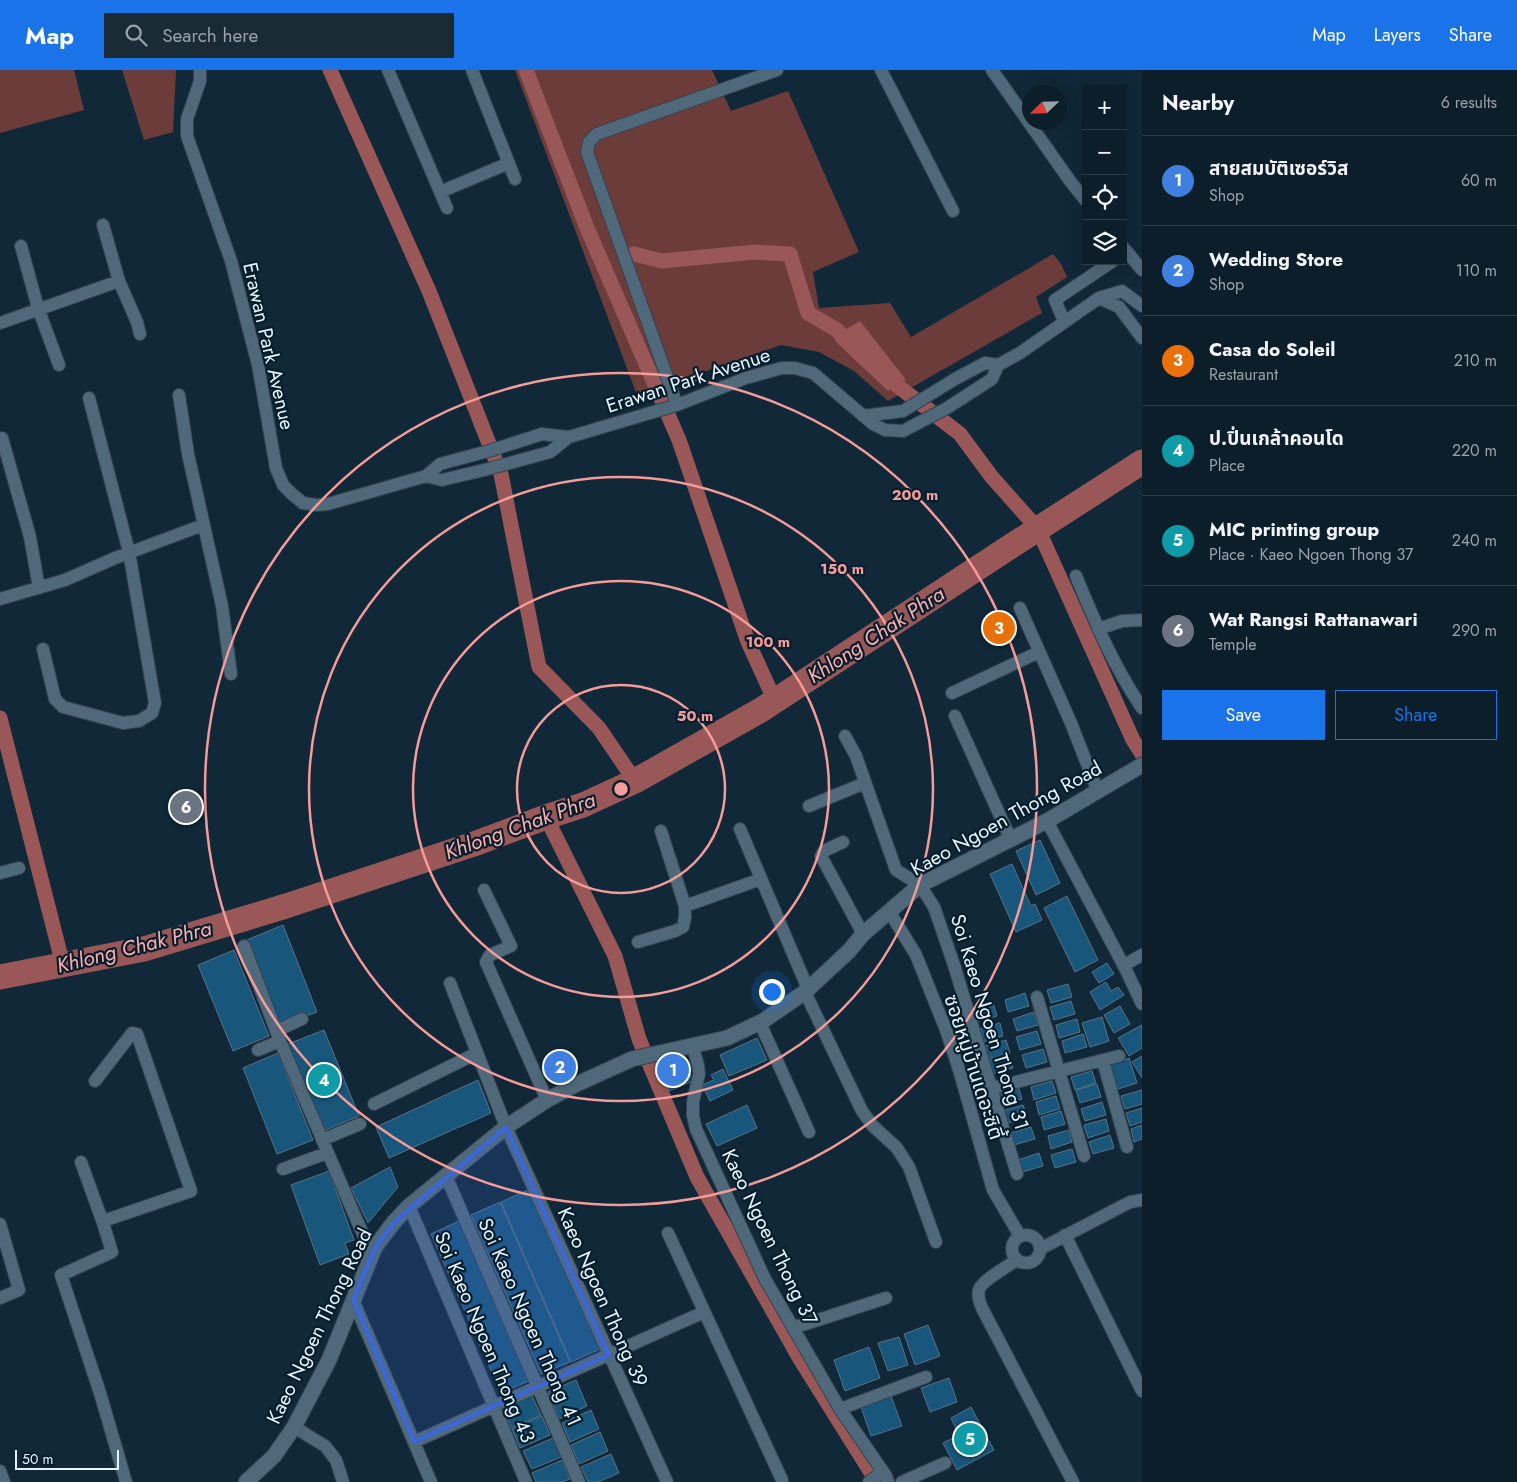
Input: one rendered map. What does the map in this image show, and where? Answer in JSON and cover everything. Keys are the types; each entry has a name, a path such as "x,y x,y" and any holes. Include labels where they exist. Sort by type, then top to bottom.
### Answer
{"street":[{"name":"Erawan Park Avenue","path":"200,70 200,81 187,119 187,136 231,261 258,365 276,468 283,484 304,503 328,504 426,476 440,464 542,434 569,437 651,414 746,378 782,368 795,368 813,373 873,424 885,430 903,431 947,408 992,379 998,365"},
{"path":"388,70 447,208"},
{"path":"472,70 515,179"},
{"path":"676,405 586,152 589,142 597,134 778,70"},
{"path":"880,70 953,211"},
{"path":"992,70 1082,196"},
{"path":"440,192 509,163"},
{"path":"103,226 120,281 140,334"},
{"path":"22,246 38,308 59,365"},
{"path":"1127,252 1142,270"},
{"path":"1064,321 1055,300 1107,265"},
{"path":"0,323 38,308 120,281"},
{"path":"863,416 904,411 955,379 985,363 998,365 1020,353 1099,298 1122,291 1142,306"},
{"path":"1099,298 1119,307 1142,338"},
{"path":"179,395 188,454 222,606 231,674"},
{"path":"43,649 55,699 63,707 123,723 140,721 152,713 155,703 129,552 89,398"},
{"name":"Erawan Park Avenue","path":"426,476 442,480 550,452 569,437"},
{"path":"2,438 30,537 39,588"},
{"path":"0,599 65,580 129,552 203,525"},
{"path":"1076,576 1098,629 1125,684 1142,708"},
{"path":"1020,608 1071,723 1098,792"},
{"path":"1098,629 1122,621 1142,620"},
{"path":"952,693 1039,652"},
{"path":"955,716 1010,840"},
{"path":"845,736 856,756 896,870 920,885"},
{"name":"Kaeo Ngoen Thong Road","path":"246,1482 274,1456 294,1427 329,1360 375,1247 409,1206 506,1127 546,1100 632,1059 727,1038 760,1023 806,991 850,951 863,934 920,885 1047,821 1138,768"},
{"path":"808,806 865,783"},
{"path":"1047,821 1124,965 1142,1004"},
{"path":"740,829 806,991 862,1111 873,1126 897,1148 909,1167 936,1242"},
{"path":"638,942 683,927 686,916 685,906 661,832"},
{"path":"843,842 824,851 821,856 863,934"},
{"path":"0,873 19,868"},
{"path":"685,906 761,879"},
{"name":"Soi Kaeo Ngoen Thong 31","path":"920,885 934,907 954,965 1017,1174"},
{"path":"484,890 511,946 490,955 486,962 546,1100"},
{"name":"ซอยหมู่บ้านเดอะซิตี้","path":"889,911 916,955 946,1030 993,1190 1020,1236"},
{"path":"244,946 278,1036 322,1140 364,1236 375,1247"},
{"path":"1124,965 1142,955"},
{"name":"Kaeo Ngoen Thong 39","path":"450,983 506,1127 667,1482"},
{"path":"1037,997 1084,1156"},
{"path":"258,1050 302,1019"},
{"path":"760,1023 809,1132"},
{"path":"95,1081 132,1033 137,1034 192,1191 106,1220 103,1223"},
{"name":"Kaeo Ngoen Thong 37","path":"693,1047 699,1074 693,1102 693,1116 696,1129 765,1279 840,1409 884,1476"},
{"path":"374,1104 478,1053"},
{"path":"992,1088 1119,1056"},
{"path":"1102,1061 1127,1147"},
{"path":"322,1140 360,1124"},
{"path":"283,1169 328,1153"},
{"path":"81,1162 112,1252 61,1275 100,1392 126,1482"},
{"name":"Soi Kaeo Ngoen Thong 41","path":"446,1176 579,1482"},
{"path":"1040,1249 1130,1202 1142,1200"},
{"name":"Soi Kaeo Ngoen Thong 43","path":"409,1206 526,1482"},
{"path":"0,1224 19,1290 0,1298"},
{"path":"668,1233 782,1480"},
{"path":"1065,1235 1142,1391"},
{"path":"1020,1236 1034,1237 1037,1240 1040,1249 1034,1261 1025,1263 1014,1257 1011,1248 1020,1236"},
{"path":"1017,1260 985,1282 979,1289 978,1298 1073,1482"},
{"path":"793,1328 886,1298"},
{"path":"354,1300 431,1482"},
{"path":"414,1442 704,1312"},
{"path":"840,1409 926,1377"},
{"path":"294,1427 325,1446 336,1460 343,1482"},
{"path":"902,1482 945,1462"},
{"path":"0,1471 4,1482"},
{"path":"869,1482 884,1476"}],"highlighted area":[{"path":"506,1127 609,1355 414,1442 353,1300 375,1247 394,1222"}],"shaded area":[{"path":"0,70 74,70 84,110 0,133"},
{"path":"122,70 176,70 173,132 144,140"},
{"path":"515,70 712,70 731,111 788,91 859,252 813,272 819,308 890,303 911,337 1053,254 1061,264 1067,277 1036,297 1042,313 888,401 854,371 819,352 781,345 637,395"},
{"path":"860,321 906,380 888,391 835,341 848,328"}],"building":[{"path":"1040,840 1060,883 1036,895 1016,851"},
{"path":"1012,864 1031,906 1035,904 1042,920 1016,932 990,874"},
{"path":"1067,896 1098,960 1075,972 1044,908"},
{"path":"283,925 317,1012 281,1026 247,940"},
{"path":"234,950 269,1036 233,1051 198,965"},
{"path":"1107,963 1114,974 1099,983 1092,972"},
{"path":"1106,982 1111,991 1118,987 1124,995 1100,1010 1090,992"},
{"path":"1068,984 1072,997 1051,1003 1047,990"},
{"path":"1025,993 1029,1006 1008,1012 1005,1000"},
{"path":"1071,1001 1075,1014 1054,1020 1050,1007"},
{"path":"993,1003 997,1016 976,1022 972,1010"},
{"path":"1120,1006 1130,1024 1114,1033 1104,1015"},
{"path":"1034,1012 1038,1025 1017,1031 1013,1019"},
{"path":"1102,1017 1109,1041 1090,1047 1082,1023"},
{"path":"1077,1019 1080,1032 1059,1038 1056,1025"},
{"path":"1000,1023 1003,1036 983,1042 979,1029"},
{"path":"1142,1025 1142,1048 1129,1056 1118,1038"},
{"path":"324,1030 359,1116 323,1131 288,1044"},
{"path":"1037,1031 1041,1044 1020,1050 1016,1037"},
{"path":"1083,1034 1087,1047 1065,1053 1062,1041"},
{"path":"757,1038 767,1060 729,1076 720,1055"},
{"path":"1006,1040 1010,1053 989,1059 985,1046"},
{"path":"1043,1049 1047,1062 1026,1068 1022,1055"},
{"path":"278,1053 313,1140 277,1154 243,1068"},
{"path":"1009,1055 1013,1068 992,1074 988,1061"},
{"path":"1142,1056 1142,1078 1132,1062"},
{"path":"1129,1058 1137,1083 1118,1089 1110,1065"},
{"path":"685,1062 693,1081 669,1091 661,1071"},
{"path":"723,1069 733,1090 710,1101 702,1085 714,1080 711,1075"},
{"path":"1092,1071 1096,1083 1075,1090 1071,1077"},
{"path":"478,1080 491,1113 389,1158 376,1127"},
{"path":"1052,1081 1056,1093 1034,1100 1031,1087"},
{"path":"1097,1084 1101,1097 1080,1103 1076,1090"},
{"path":"1018,1086 1022,1099 1001,1105 997,1092"},
{"path":"1142,1090 1142,1104 1125,1109 1121,1096"},
{"path":"1056,1096 1060,1109 1039,1115 1036,1102"},
{"path":"1102,1102 1106,1115 1085,1121 1081,1109"},
{"path":"747,1105 757,1128 717,1146 706,1124"},
{"path":"1023,1105 1027,1117 1005,1124 1002,1111"},
{"path":"1142,1108 1142,1122 1130,1126 1126,1113"},
{"path":"1061,1111 1065,1124 1044,1130 1041,1117"},
{"path":"1106,1119 1109,1131 1088,1138 1084,1125"},
{"path":"1142,1125 1142,1139 1134,1142 1131,1129"},
{"path":"1031,1127 1035,1139 1014,1145 1010,1133"},
{"path":"1069,1130 1072,1142 1051,1149 1048,1136"},
{"path":"1110,1135 1114,1148 1093,1154 1089,1142"},
{"path":"1072,1149 1076,1162 1055,1168 1051,1155"},
{"path":"1039,1153 1043,1166 1022,1172 1018,1160"},
{"path":"390,1167 398,1187 368,1223 351,1188"},
{"path":"329,1171 354,1240 345,1243 349,1254 320,1265 291,1185"},
{"path":"530,1189 600,1349 571,1362 501,1202"},
{"path":"500,1202 570,1362 541,1374 471,1215"},
{"path":"459,1221 529,1381 501,1393 431,1234"},
{"path":"928,1325 940,1356 915,1365 904,1334"},
{"path":"899,1337 908,1365 888,1371 878,1343"},
{"path":"869,1347 880,1378 845,1391 834,1360"},
{"path":"949,1378 957,1402 930,1412 921,1388"},
{"path":"576,1380 587,1406 559,1419 548,1392"},
{"path":"532,1396 541,1415 511,1428 503,1409"},
{"path":"891,1396 902,1426 871,1436 861,1407"},
{"path":"971,1407 994,1450 957,1470 943,1443 959,1435 951,1418"},
{"path":"591,1410 599,1429 570,1442 562,1423"},
{"path":"542,1416 550,1435 520,1448 512,1429"},
{"path":"600,1432 608,1451 579,1464 571,1445"},
{"path":"553,1438 561,1457 532,1469 523,1451"},
{"path":"611,1454 619,1473 598,1482 588,1482 581,1467"},
{"path":"562,1460 570,1479 562,1482 536,1482 532,1473"}],"waterway":[{"path":"330,70 429,291 501,474 539,667 599,728 635,781"},
{"path":"526,70 587,228 679,440 748,642 775,701"},
{"path":"634,254 662,261 755,252 790,254 808,313 837,330 855,349"},
{"path":"881,373 960,434 991,476 1038,529 1133,740 1142,754"},
{"name":"Khlong Chak Phra","path":"0,977 144,949 286,906 474,844 583,805 635,781 761,710 1142,462"},
{"path":"0,718 63,965"},
{"path":"546,817 615,956 639,1039 697,1177 800,1359 877,1482"}],"place":[{"name":"Casa do Soleil","path":"999,628"},
{"name":"Wat Rangsi Rattanawari","path":"186,807"},
{"name":"Wedding Store","path":"560,1067"},
{"name":"สายสมบัติเซอร์วิส","path":"673,1070"},
{"name":"ป.ปิ่นเกล้าคอนโด","path":"324,1080"},
{"name":"MIC printing group","path":"970,1439"}]}
